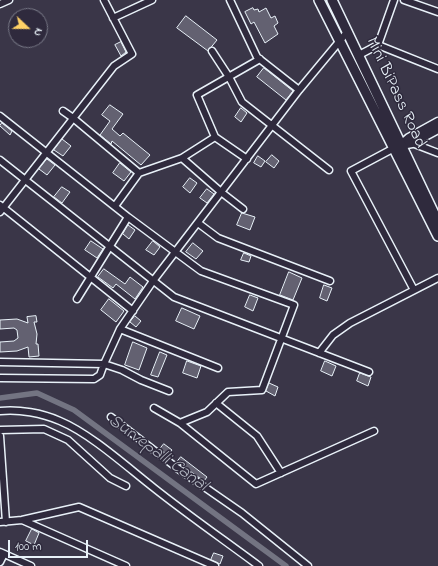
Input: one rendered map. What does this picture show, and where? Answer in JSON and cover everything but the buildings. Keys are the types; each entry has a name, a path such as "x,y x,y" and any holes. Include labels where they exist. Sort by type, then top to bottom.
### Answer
{"main road":[{"path":"319,0 339,40 397,146 438,236"},
{"name":"Mini BiPass Road","path":"332,0 359,55 397,146 435,211 438,222"}],"street":[{"path":"0,4 9,0"},
{"path":"104,0 132,54 114,66 1,208 91,276 133,311"},
{"path":"113,18 152,0"},
{"path":"230,0 257,57 299,90"},
{"path":"359,55 378,45 394,0"},
{"path":"404,0 438,12"},
{"path":"0,378 94,379 100,375 120,329 153,281 299,90 348,31"},
{"path":"378,45 438,69"},
{"path":"212,50 229,77 242,102 329,170"},
{"path":"247,159 215,137 197,95 260,59"},
{"path":"63,111 139,173"},
{"path":"0,116 128,217 176,251 201,271 294,305 262,390 228,392 207,412 180,422"},
{"path":"414,290 351,171 438,122"},
{"path":"397,146 412,143 438,129"},
{"path":"115,206 139,173 182,158 215,137"},
{"path":"412,143 438,153"},
{"path":"182,158 243,209"},
{"path":"0,160 174,297 369,372"},
{"path":"77,299 128,217"},
{"path":"198,223 218,238 330,281"},
{"path":"319,353 333,335 350,323 438,278"},
{"path":"120,329 218,368"},
{"path":"0,362 104,364 122,370 141,380 169,391"},
{"path":"216,403 257,436 281,473"},
{"path":"154,408 180,422 256,484 374,431"},
{"path":"0,411 8,410 40,414 61,421 89,437 157,491 259,566"},
{"path":"111,417 177,468 242,513 308,566"},
{"path":"0,430 44,429 68,440 110,478 126,486"},
{"path":"0,436 3,522 22,520 79,507 206,564 215,566"},
{"path":"22,520 126,566"},
{"path":"0,562 2,553 31,566"}],"waterway":[{"name":"Survepalli Canal","path":"0,398 37,393 74,410 286,566"}]}
